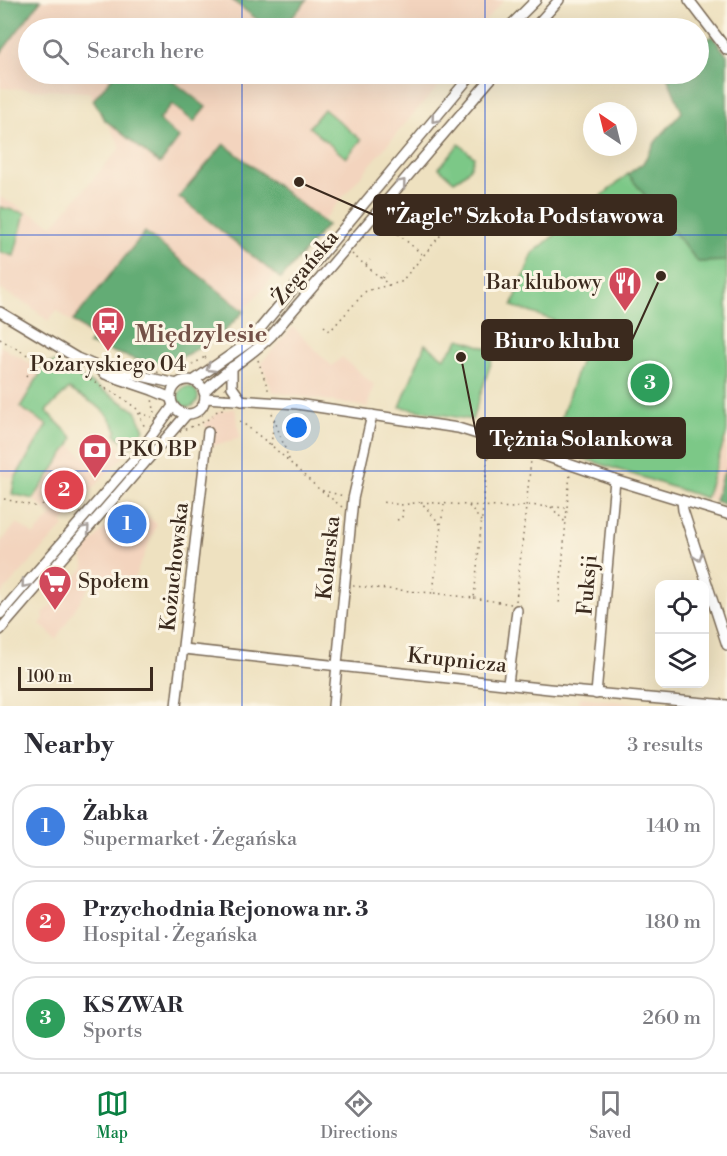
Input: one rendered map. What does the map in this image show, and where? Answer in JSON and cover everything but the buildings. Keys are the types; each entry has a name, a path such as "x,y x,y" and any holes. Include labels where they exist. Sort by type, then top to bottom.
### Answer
{"street":[{"path":"518,18 536,0"},
{"path":"543,18 559,0"},
{"path":"689,0 703,18"},
{"path":"709,26 727,50"},
{"name":"Żegańska","path":"193,381 248,343 464,84"},
{"name":"Żegańska","path":"204,395 218,377 257,350 271,336 486,84"},
{"path":"0,312 77,358 96,366 154,385 177,384"},
{"path":"232,367 232,387 242,401"},
{"path":"0,614 136,457 172,402 172,390 177,384 184,380 200,385 204,395 201,408 187,414 171,430 0,630"},
{"path":"154,385 179,412 187,414"},
{"path":"204,395 224,401 291,403 458,428 727,514"},
{"name":"Kolarska","path":"333,706 353,499 372,415"},
{"name":"Kożuchowska","path":"176,706 208,432"},
{"name":"Fuksji","path":"596,693 615,480"},
{"path":"682,501 727,645"},
{"path":"508,684 517,607"},
{"name":"Krupnicza","path":"184,649 337,667 727,705"}],"path":[{"path":"384,222 424,256"},
{"path":"324,326 330,331 366,291 401,282 450,224"},
{"path":"351,254 389,285"},
{"path":"365,266 370,260"},
{"path":"381,279 386,273"},
{"path":"0,339 41,363 56,360 177,434 187,427 202,423 217,410 225,409 225,388 205,357 195,363 158,372 151,394 158,421"},
{"path":"26,376 36,360"},
{"path":"258,360 270,393"},
{"path":"270,409 290,463"},
{"path":"139,412 146,431"},
{"path":"271,445 274,419"},
{"path":"240,421 352,515"},
{"path":"474,598 489,446"},
{"path":"345,585 474,598 517,607 531,458"},
{"path":"559,605 570,471"},
{"path":"320,490 353,499"},
{"path":"42,505 52,494 74,513"},
{"path":"4,499 38,507"},
{"path":"381,502 403,505 421,502 513,508 526,505 567,508"},
{"path":"421,502 441,525"},
{"path":"433,593 444,503"},
{"path":"397,520 402,518 403,505"},
{"path":"469,505 481,521"},
{"path":"550,507 566,523"}],"shaded area":[{"path":"1,0 504,0 488,18 18,18 18,84 441,84 285,265 218,338 178,359 125,354 92,339 57,310 48,321 30,306 0,289 0,197 53,225 121,147 89,92 0,88"},
{"path":"293,327 332,366 342,357 374,385 367,407 273,392 261,363"},
{"path":"0,346 42,370 20,407 47,425 15,478 0,475"},
{"path":"235,408 240,438 208,447 210,427 207,428 204,424 218,412"},
{"path":"727,432 727,505 706,498"},
{"path":"70,445 96,467 117,445 126,454 0,595 0,543 17,523 34,535 52,515 33,499"},
{"path":"129,501 157,524 129,591 111,575 99,586 92,582 56,639 40,624 44,619 43,614 84,568 83,557 87,552 85,550"},
{"path":"580,697 620,702 666,706 579,706"}],"green space":[{"path":"0,0 41,0 27,18 18,18 18,30 0,54"},
{"path":"232,0 307,0 292,18 255,18"},
{"path":"712,36 727,55 727,261 698,262 628,174 643,163 656,141 682,112 670,84 709,84 709,38"},
{"path":"107,84 177,84 206,107 194,122 172,104 159,120 179,138 160,164 105,120 93,100"},
{"path":"324,109 361,140 346,158 309,127"},
{"path":"224,144 327,225 281,279 179,197"},
{"path":"459,144 474,157 467,172 454,181 439,168"},
{"path":"628,174 698,262 727,261 727,432 706,498 551,448 590,333 512,306 533,253"},
{"path":"0,207 25,213 14,256 0,252"},
{"path":"145,232 244,311 218,338 178,359 151,364 88,344 93,337 73,321"},
{"path":"460,339 495,351 472,420 400,407 425,344 444,358"},
{"path":"56,362 68,372 70,370 136,411 144,430 130,448 115,434 117,431 113,423 102,410 69,389 46,411 73,438 70,445 33,499 12,494 15,478 47,425 20,407 46,364"},
{"path":"188,387 195,390 198,397 195,404 188,407 181,404 178,397 181,390"},
{"path":"727,468 727,505 715,501 721,479"}],"place":[{"name":"\"Żagle\" Szkoła Podstawowa","path":"299,182"},
{"name":"Biuro klubu","path":"661,276"},
{"name":"Bar klubowy","path":"625,312"},
{"name":"Pożaryskiego 04","path":"108,352"},
{"name":"Tężnia Solankowa","path":"461,357"},
{"name":"KS ZWAR","path":"650,383"},
{"name":"PKO BP","path":"95,479"},
{"name":"Przychodnia Rejonowa nr. 3","path":"64,490"},
{"name":"Żabka","path":"127,524"},
{"name":"Społem","path":"55,611"}],"district":[{"name":"Międzylesie","path":"201,335"}]}
